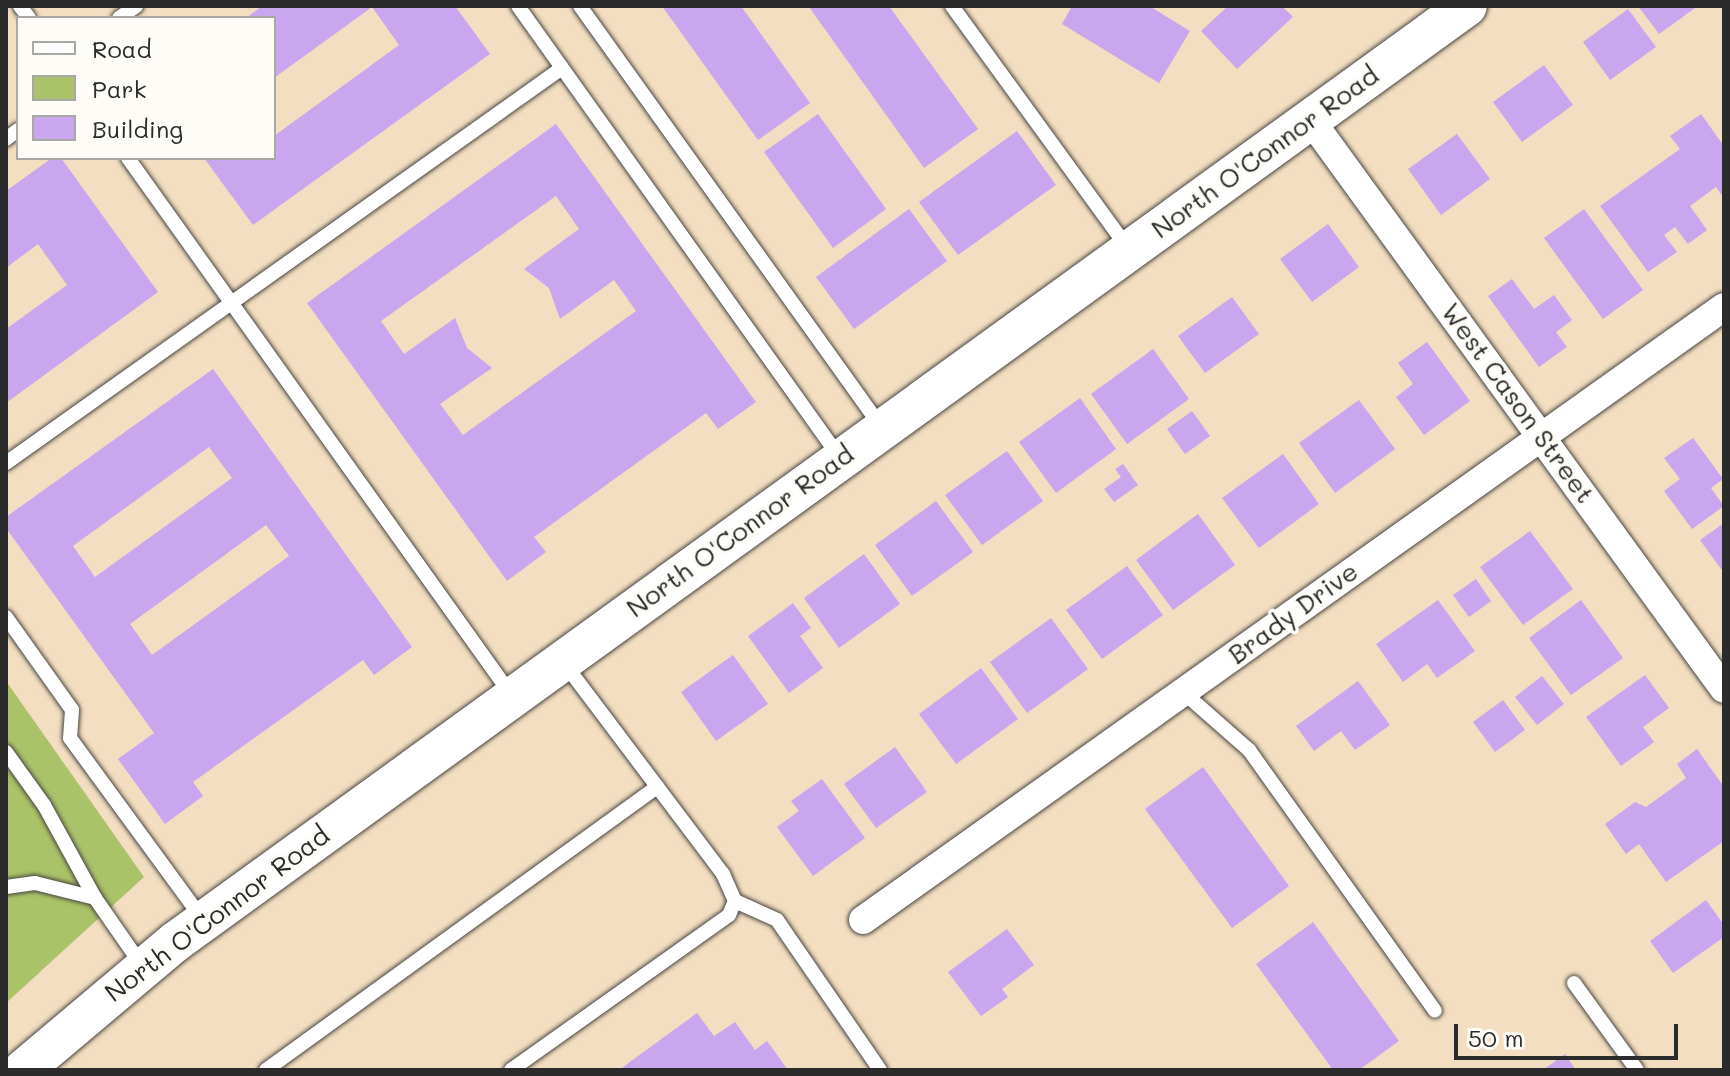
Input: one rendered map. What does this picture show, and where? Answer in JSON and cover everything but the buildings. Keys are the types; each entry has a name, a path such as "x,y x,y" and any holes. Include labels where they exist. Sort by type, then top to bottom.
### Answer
{"main road":[{"name":"North O'Connor Road","path":"23,1070 143,967 204,921 1467,6"}],"street":[{"name":"West Cason Street","path":"1310,119 1724,689"},
{"name":"Brady Drive","path":"863,920 1724,307"}],"lane":[{"path":"518,6 841,459"},
{"path":"580,6 882,429"},
{"path":"952,6 1129,250"},
{"path":"6,463 562,68"},
{"path":"129,160 512,696"},
{"path":"6,617 72,710 70,738 204,921"},
{"path":"511,1070 729,915 735,901 735,891 562,660"},
{"path":"1183,692 1249,750 1435,1011"},
{"path":"6,752 44,805 95,898 143,967"},
{"path":"266,1070 657,787"},
{"path":"6,887 35,883 95,898"},
{"path":"735,901 777,920 880,1070"},
{"path":"1574,983 1637,1070"}],"green space":[{"path":"6,681 144,877 6,1003"}]}
